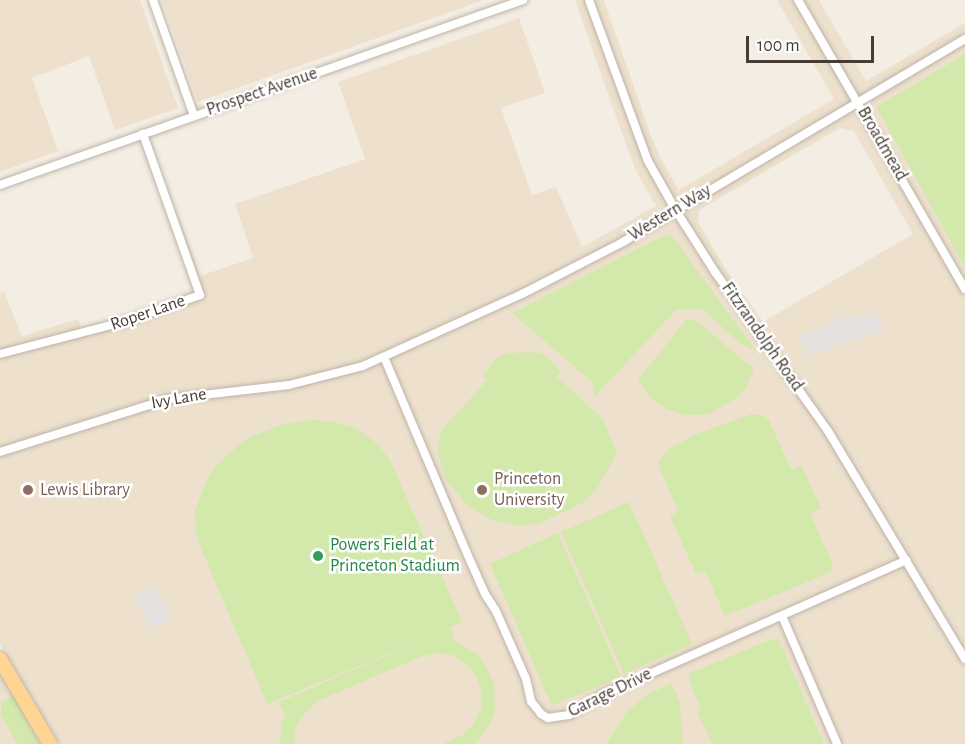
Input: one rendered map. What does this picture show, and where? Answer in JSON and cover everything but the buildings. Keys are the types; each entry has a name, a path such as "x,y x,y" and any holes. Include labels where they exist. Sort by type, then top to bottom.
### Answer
{"main road":[{"path":"0,659 50,744"}],"street":[{"path":"153,0 194,116"},
{"name":"Prospect Avenue","path":"0,184 523,0"},
{"name":"Fitzrandolph Road","path":"589,0 648,161 675,209 715,272 828,431 965,659"},
{"name":"Broadmead","path":"798,0 965,289"},
{"name":"Western Way","path":"363,366 522,294 623,242 675,209 965,39"},
{"name":"Roper Lane","path":"0,354 104,328 200,295 143,134"},
{"name":"Garage Drive","path":"384,357 462,542 526,679 531,701 541,714 554,719 569,715 602,695 906,560"},
{"name":"Ivy Lane","path":"0,452 168,399 289,385 363,366"},
{"path":"782,616 837,744"}],"shaded area":[{"path":"0,0 140,0 178,108 115,130 89,56 32,78 58,151 0,172"},
{"path":"162,0 484,0 198,102"},
{"name":"Princeton University","path":"575,0 604,0 651,136 679,190 834,99 777,0 819,0 866,81 965,23 965,744 60,744 0,644 0,293 4,292 22,336 78,319 82,330 195,292 170,224 180,220 200,276 253,258 235,204 365,159 338,82 519,18 545,93 501,108 532,195 556,187 582,247 656,206 637,173","holes":["840,128 854,131 913,234 763,322 728,273 698,222 699,210"]},
{"path":"874,312 884,330 808,356 798,336 851,313 856,319"},
{"path":"152,584 172,618 152,629 133,596"},
{"path":"0,674 40,744 0,744"}],"green space":[{"path":"965,54 965,267 876,107"},
{"path":"665,235 673,237 756,351 741,344 702,309 676,310 594,397 593,383 512,313"},
{"path":"686,320 695,320 754,369 745,389 738,397 710,414 685,415 664,408 647,394 638,380"},
{"path":"509,353 543,354 561,371 556,376 603,419 617,453 597,489 584,502 538,524 521,526 492,520 467,505 447,481 437,451 441,431 487,380 482,376 498,357"},
{"path":"751,414 764,416 769,420 791,470 801,465 821,508 810,514 833,565 831,572 725,616 705,571 696,574 670,516 678,511 659,467 659,461 668,450 691,436"},
{"name":"Powers Field at Princeton Stadium","path":"313,420 335,422 357,429 374,441 389,458 462,622 450,627 455,639 453,640 479,655 494,682 495,713 487,729 474,744 442,744 462,735 474,724 481,707 482,693 476,676 466,664 452,655 436,653 420,657 318,701 301,717 295,730 294,744 280,744 281,726 286,713 279,702 443,631 267,704 201,548 196,532 195,511 207,479 217,465 244,440 279,425"},
{"path":"629,502 692,644 624,674 561,532"},
{"path":"558,533 621,676 552,706 490,564"},
{"path":"772,639 779,639 824,744 712,744 697,712 701,710 689,680 689,674"},
{"path":"672,684 680,703 683,744 606,744 628,710 649,694"},
{"path":"13,696 40,744 17,744 1,715 1,702"}],"place":[{"name":"Lewis Library","path":"28,490"},
{"name":"Princeton University","path":"482,490"},
{"name":"Powers Field at Princeton Stadium","path":"318,556"}]}
